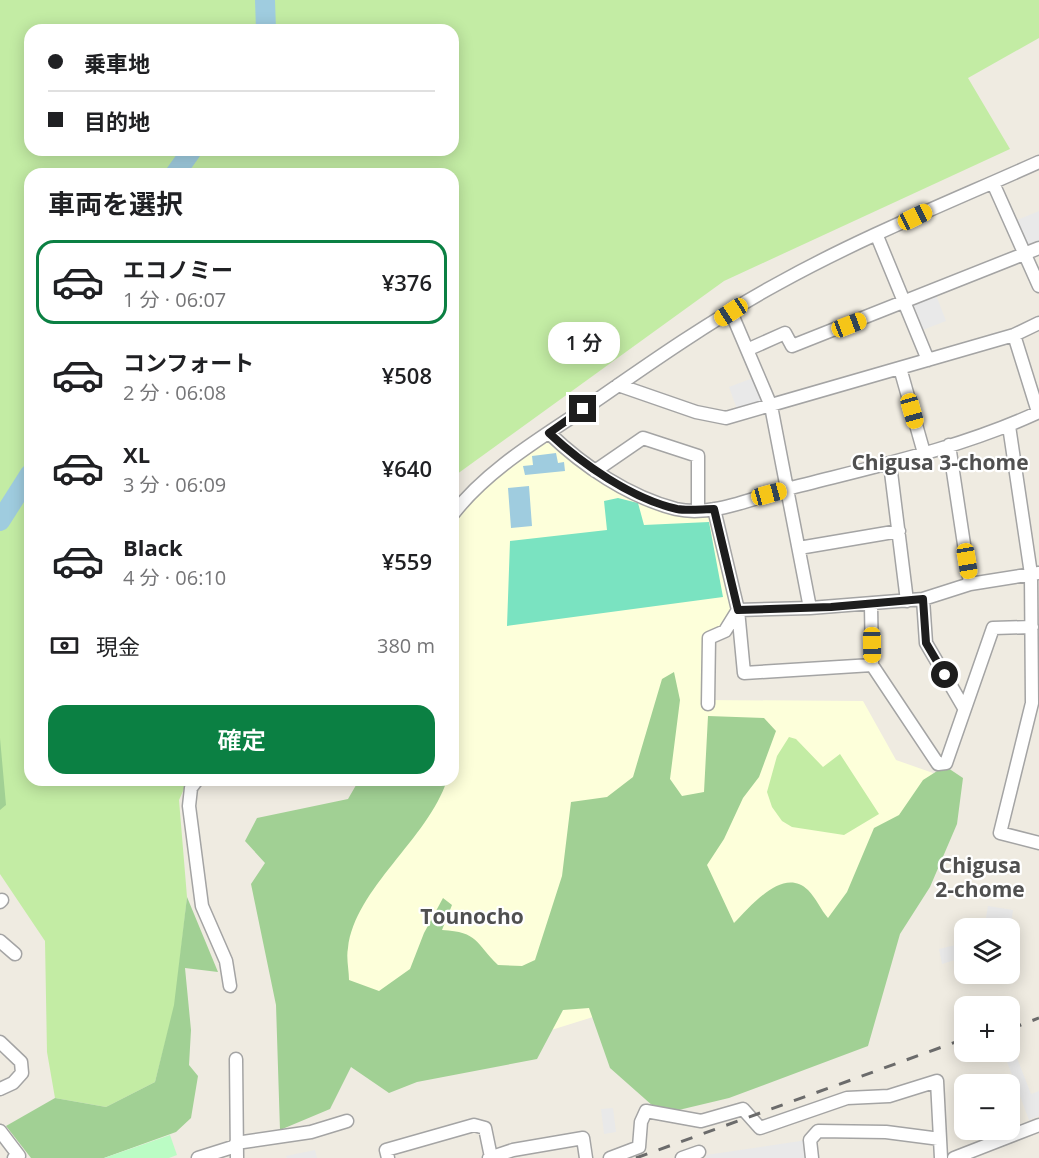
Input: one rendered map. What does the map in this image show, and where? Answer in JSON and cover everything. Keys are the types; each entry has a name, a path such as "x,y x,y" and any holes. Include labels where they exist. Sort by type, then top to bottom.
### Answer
{"street":[{"path":"459,506 467,496 505,464 549,433 618,385 779,283 1039,162"},
{"path":"993,183 1039,286"},
{"path":"877,236 928,360"},
{"path":"748,349 785,333 792,346 1039,248"},
{"path":"731,312 771,406 810,608"},
{"path":"618,385 696,412 726,418 1014,335 1039,323"},
{"path":"549,433 575,458 651,500 678,509 714,509 890,464 1009,426 1039,412 1014,335"},
{"path":"900,368 924,453"},
{"path":"1009,426 1035,574 1032,627 1036,647 1032,703 1000,832 1039,843"},
{"path":"595,471 644,438 698,456 698,509"},
{"path":"949,445 970,584"},
{"path":"890,464 907,601"},
{"path":"714,509 738,610 744,673 872,665"},
{"path":"799,548 899,531"},
{"path":"738,610 871,605 907,601 923,599 970,584 1035,574"},
{"path":"923,599 926,643 964,708"},
{"path":"871,605 872,665 938,764 946,763 993,628 1032,627"},
{"path":"708,704 709,638 725,631 738,610"},
{"path":"192,786 189,806 202,906 226,961 230,986"},
{"path":"0,941 15,954"},
{"path":"0,1042 21,1062 22,1073 13,1083 0,1089"},
{"path":"236,1059 236,1149"},
{"path":"610,1158 639,1147 641,1122 646,1111 701,1121 743,1109 760,1128 847,1098 889,1096 937,1081 941,1158"},
{"path":"812,1158 810,1140 818,1131 822,1108"},
{"path":"198,1158 311,1132 347,1121"},
{"path":"388,1158 386,1150 474,1125 484,1128 490,1158 513,1149 583,1138 586,1158"},
{"path":"954,1158 1039,1125"},
{"path":"0,1131 19,1156 14,1158"},
{"path":"818,1131 886,1132 940,1139"},
{"path":"682,1158 699,1152"}],"shaded area":[{"path":"1039,211 1039,246 1025,247 1015,221"},
{"path":"936,295 946,321 920,331 911,310 914,304"},
{"path":"753,378 762,403 738,412 729,387"},
{"path":"538,442 548,443 578,467 648,505 687,518 707,516 713,521 731,607 723,624 705,635 702,700 863,701 896,760 933,773 897,922 529,1037 422,989 337,996 365,856 402,786 459,786 459,515 479,490"},
{"path":"988,906 1013,910 1012,918 986,918"},
{"path":"954,945 954,960 942,964 939,949"},
{"path":"1007,1062 1019,1062 1031,1094 1039,1091 1039,1116 1029,1120 1020,1096 1020,1074 1012,1074"},
{"path":"613,1108 616,1132 604,1134 601,1109"},
{"path":"807,1140 810,1158 706,1158 706,1155"},
{"path":"315,1150 317,1158 287,1158 286,1156"}],"green space":[{"path":"0,0 1039,0 1039,38 968,78 1010,149 724,281 459,473 459,168 24,168 24,786 185,786 179,800 187,897 175,1005 155,1082 106,1107 55,1098 47,1052 45,941 0,874"},
{"path":"618,498 638,503 644,525 709,522 723,597 507,626 510,541 607,530 604,501"},
{"path":"674,672 680,700 670,779 682,796 704,792 708,716 764,718 776,731 759,777 743,798 724,839 707,865 734,923 768,891 778,885 788,883 798,884 808,890 828,918 847,892 874,828 899,815 923,780 945,766 963,778 957,824 930,887 900,934 868,1046 729,1098 662,1114 610,1068 589,1008 563,1010 537,1059 417,1082 389,1093 351,1067 330,1109 280,1130 276,1005 251,884 265,863 245,841 257,818 348,799 356,786 445,786 438,802 377,884 353,926 347,960 349,980 379,991 410,969 424,933 443,898 452,905 442,930 470,936 498,965 522,966 535,960 562,876 571,802 607,797 633,777 662,679"},
{"path":"789,737 796,739 823,767 840,754 879,814 844,835 792,827 782,821 772,807 767,792 777,756"},
{"path":"0,738 6,805 0,810"},
{"path":"187,897 218,972 185,968 191,1030 189,1065 198,1076 191,1118 176,1132 104,1158 31,1158 6,1126 55,1098 106,1107 155,1082 174,1005"},
{"path":"170,1135 177,1155 169,1158 104,1158"}],"water":[{"path":"556,453 558,463 564,462 565,471 525,475 523,466 533,465 532,456"},
{"path":"529,486 532,526 511,528 508,488"}],"waterway":[{"path":"265,0 266,24"},
{"path":"179,168 188,156"},
{"path":"0,521 24,483"}],"railway":[{"path":"1020,1025 1039,1018"},
{"path":"636,1158 954,1043"}],"district":[{"name":"Chigusa 3-chome","path":"940,462"},
{"name":"Chigusa 2-chome","path":"980,877"},
{"name":"Tounocho","path":"472,916"}],"route":[{"path":"583,409 549,433 575,458 651,500 678,509 714,509 729,582 738,610 871,605 923,599 926,643 945,675"}]}
